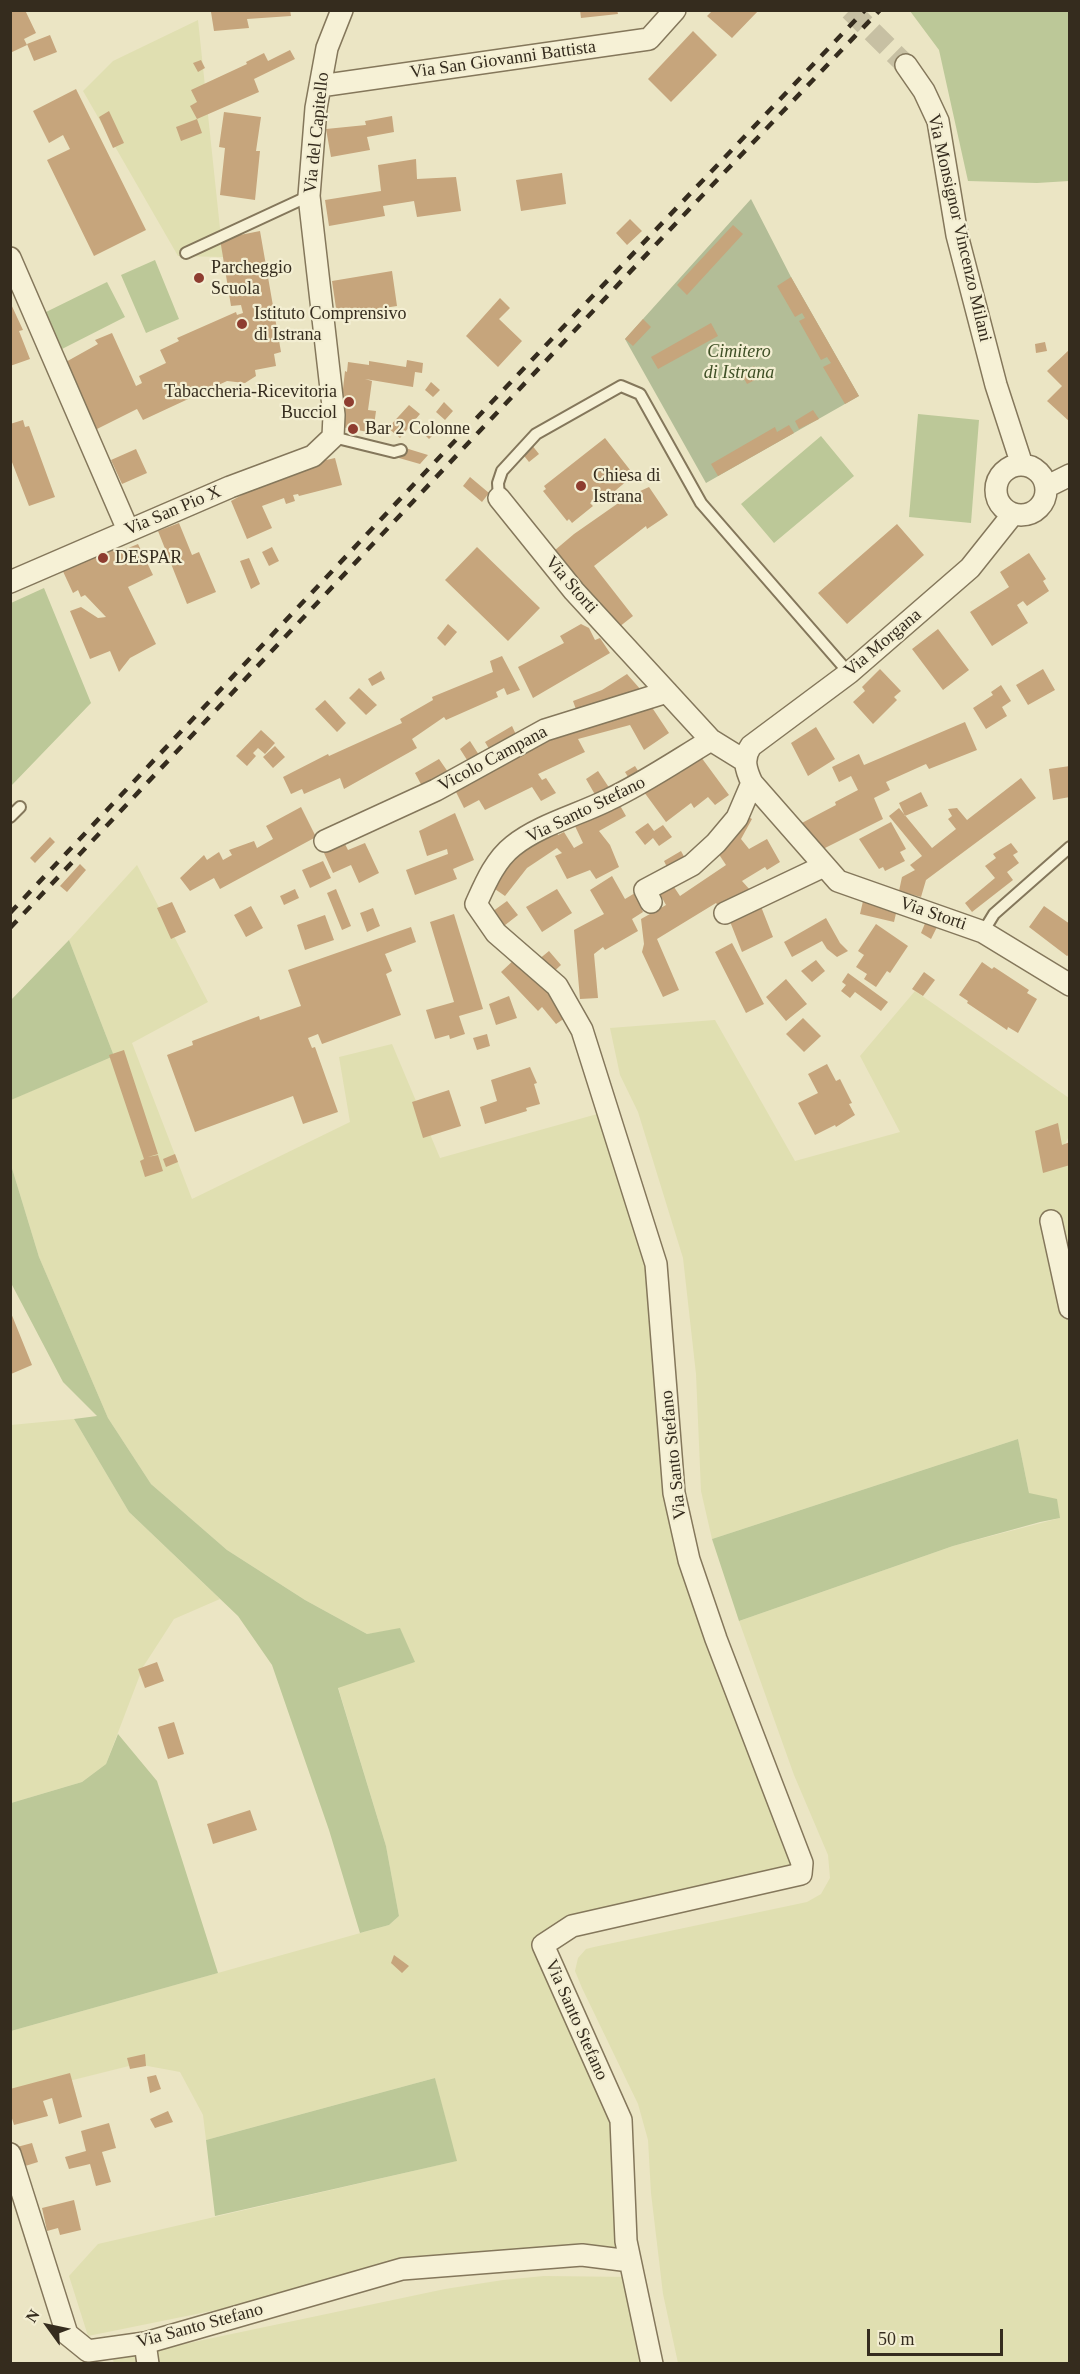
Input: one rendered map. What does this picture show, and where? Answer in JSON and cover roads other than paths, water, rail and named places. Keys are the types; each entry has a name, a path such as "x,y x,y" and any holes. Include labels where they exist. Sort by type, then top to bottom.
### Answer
{"street":[{"name":"Via del Capitello","path":"333,437 334,416 309,196 316,108 327,48 342,10"},
{"name":"Via San Giovanni Battista","path":"320,86 649,39 675,10"},
{"name":"Via Monsignor Vincenzo Milani","path":"906,65 924,92 938,121 957,235 996,385 1022,465"},
{"path":"10,258 128,530"},
{"name":"Via San Pio X","path":"10,582 230,487 313,456 333,437"},
{"path":"1022,465 1029,466 1041,474 1046,487 1046,495 1037,510 1029,514 1013,514 1001,504 998,497 998,482 1007,470 1022,465"},
{"path":"1046,487 1070,475"},
{"name":"Via Storti","path":"498,498 574,591 711,740 745,761 746,771 752,783 838,881 983,932 1070,985"},
{"name":"Via Morgana","path":"745,761 751,746 849,673 970,568 1013,514"},
{"name":"Vicolo Campana","path":"325,841 436,790 545,730 667,693"},
{"name":"Via Santo Stefano","path":"652,2364 626,2241 621,2120 543,1946 572,1926 801,1874 802,1863 716,1639 689,1560 674,1493 656,1264 582,1030 557,986 496,933 476,903 491,873 512,846 556,822 607,801 654,776 711,740"},
{"path":"651,902 645,890 692,866 716,843 737,818 752,783"},
{"path":"725,913 824,866"},
{"path":"1051,1221 1070,1308"},
{"name":"Via Santo Stefano","path":"10,2154 67,2334 88,2351 145,2343 402,2269 582,2254 630,2261"},
{"path":"145,2343 148,2364"}],"lane":[{"path":"186,253 309,196"},
{"name":"Via Storti","path":"498,498 498,483 502,471 536,434 621,386 640,394 700,503 849,673"},
{"path":"333,437 394,452 401,450"},
{"path":"10,817 20,807"},
{"path":"983,932 994,914 1070,847"}],"tunnel":[{"path":"850,10 906,65"}],"railway":[{"path":"10,913 865,10"},
{"path":"10,928 880,10"}],"place":[{"name":"Parcheggio Scuola","path":"199,278"},
{"name":"Istituto Comprensivo di Istrana","path":"242,324"},
{"name":"Tabaccheria-Ricevitoria Bucciol","path":"349,402"},
{"name":"Bar 2 Colonne","path":"353,429"},
{"name":"Chiesa di Istrana","path":"581,486"},
{"name":"DESPAR","path":"103,558"}],"park label":[{"name":"Cimitero di Istrana","path":"739,362"}]}
